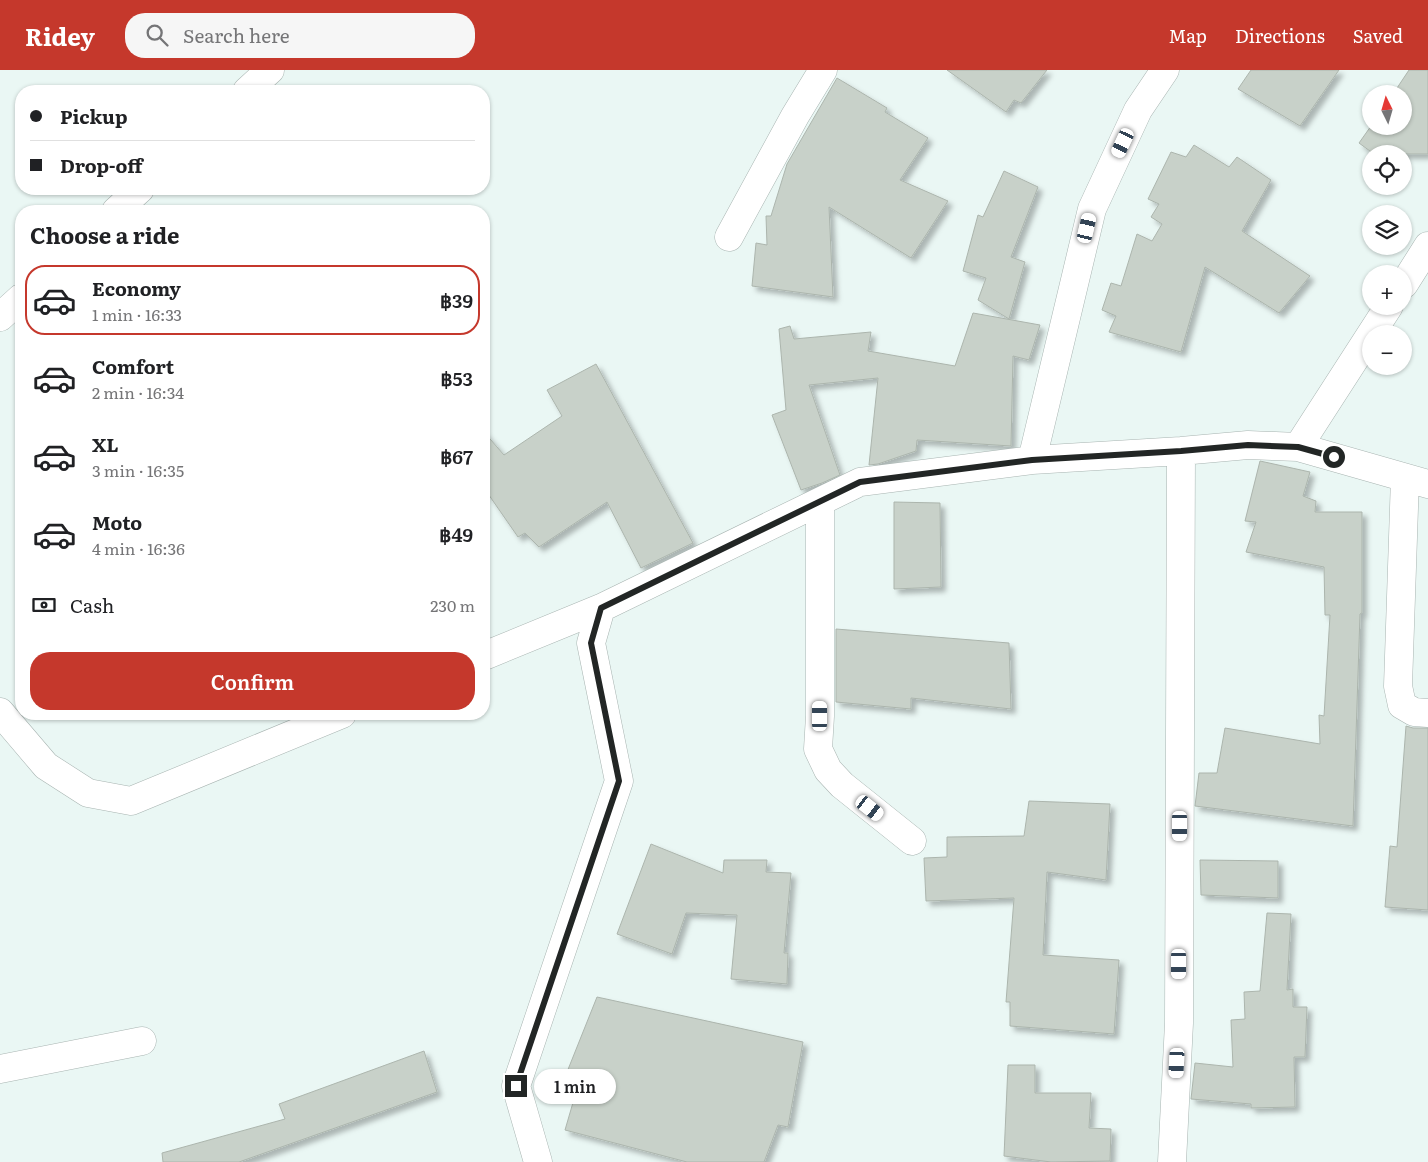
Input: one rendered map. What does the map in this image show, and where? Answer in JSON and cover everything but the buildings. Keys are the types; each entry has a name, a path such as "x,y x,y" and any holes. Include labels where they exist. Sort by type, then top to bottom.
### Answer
{"street":[{"path":"254,85 270,70"},
{"path":"729,237 795,116 823,70"},
{"path":"1032,460 1092,208 1138,110 1165,70"},
{"path":"123,205 133,195"},
{"path":"1412,271 1428,246"},
{"path":"0,317 15,303"},
{"path":"1298,447 1383,315"},
{"path":"490,654 601,608 860,482 1032,460 1248,445 1298,447 1417,481 1398,686 1402,705 1414,712 1428,713"},
{"path":"1172,1162 1179,1023 1181,451"},
{"path":"820,502 820,716 818,749 828,770 842,785 912,841"},
{"path":"538,1162 516,1086 619,781 591,643 601,608"},
{"path":"0,712 46,766 88,793 131,801 327,720"},
{"path":"0,1069 142,1041"}],"route":[{"path":"516,1086 619,781 591,643 601,608 860,482 1032,460 1248,445 1298,447 1334,457"}]}
